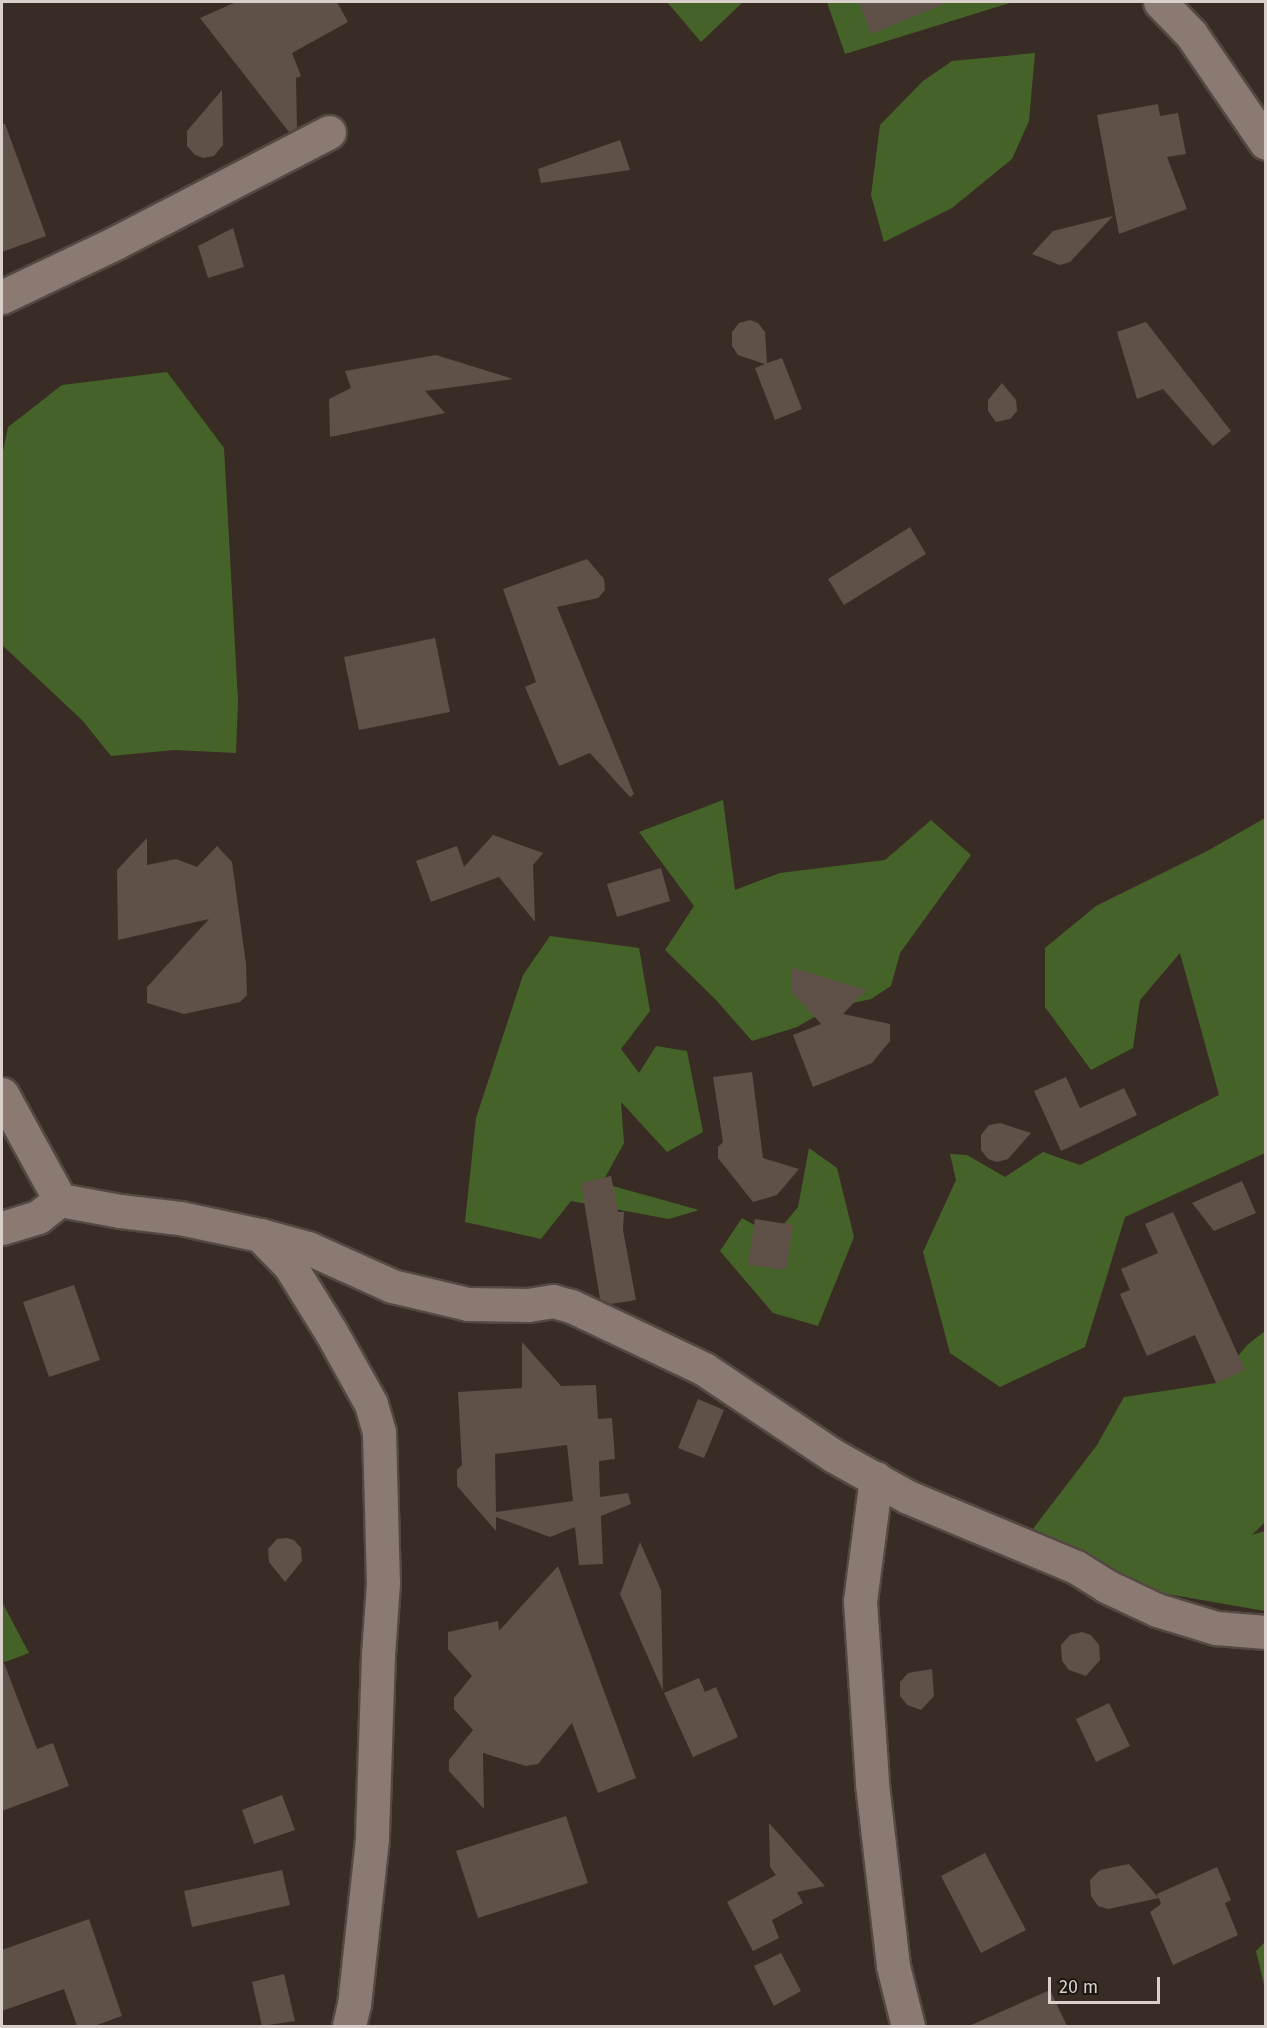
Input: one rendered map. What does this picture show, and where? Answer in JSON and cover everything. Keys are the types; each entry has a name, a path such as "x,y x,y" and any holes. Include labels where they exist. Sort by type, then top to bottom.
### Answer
{"street":[{"path":"1160,2 1191,34 1266,143"},
{"path":"2,297 115,243 329,132"},
{"path":"2,1094 60,1200"},
{"path":"2,1228 38,1217 60,1200 120,1211 180,1218 260,1235 308,1248 392,1286 468,1304 528,1305 553,1301 571,1306 704,1370 834,1456 908,1497 1076,1567 1106,1586 1157,1610 1216,1628 1266,1632"},
{"path":"260,1235 290,1266 331,1332 371,1404 379,1432 383,1583 378,1654 372,1839 350,2026"},
{"path":"876,1478 860,1601 873,1796 893,1966 908,2026"}],"green space":[{"path":"667,2 743,2 701,42"},
{"path":"827,2 1013,2 845,54"},
{"path":"1035,53 1029,121 1012,159 952,208 884,242 871,195 880,125 923,81 952,61"},
{"path":"167,372 224,448 238,701 236,753 174,750 111,756 82,720 2,645 2,456 8,427 62,385"},
{"path":"723,800 735,890 780,873 885,860 931,820 971,855 900,953 891,986 871,999 830,1008 797,1027 752,1041 716,1000 665,950 694,906 639,832"},
{"path":"1265,818 1265,1153 1125,1217 1085,1347 1000,1387 950,1353 923,1252 956,1180 950,1154 967,1155 1005,1177 1043,1152 1080,1165 1219,1095 1180,953 1140,1000 1133,1048 1091,1070 1045,1007 1045,948 1096,906 1209,850"},
{"path":"550,936 639,948 650,1011 621,1049 639,1073 656,1046 687,1051 703,1132 667,1152 621,1102 624,1143 602,1183 699,1210 669,1219 571,1201 541,1239 465,1222 476,1118 523,975"},
{"path":"809,1148 837,1168 854,1237 818,1326 773,1313 720,1251 742,1218 774,1236 798,1207"},
{"path":"1265,1331 1265,1522 1252,1535 1265,1531 1265,1611 1133,1588 1029,1534 1097,1445 1124,1397 1216,1383 1247,1345"},
{"path":"2,1602 29,1653 2,1663"},
{"path":"1265,1942 1265,1989 1256,1951"}],"building":[{"path":"236,2 337,2 348,22 292,53 301,76 296,78 297,128 289,132 200,18"},
{"path":"859,2 949,2 871,34"},
{"path":"222,90 223,145 214,156 203,158 195,155 187,146 187,131"},
{"path":"1158,104 1160,116 1178,113 1186,154 1167,157 1187,209 1119,234 1097,115"},
{"path":"2,124 5,124 46,236 2,252"},
{"path":"620,140 630,170 541,183 538,169"},
{"path":"1113,216 1070,262 1060,265 1032,254 1053,231"},
{"path":"233,228 244,267 208,278 198,246"},
{"path":"750,320 758,323 765,332 767,363 782,358 802,409 775,420 755,368 765,364 738,355 732,346 732,332 739,323"},
{"path":"1146,322 1231,431 1213,446 1163,389 1137,399 1117,332"},
{"path":"436,355 513,379 425,391 445,413 330,437 329,399 351,388 345,371"},
{"path":"1002,383 1016,400 1017,411 1010,419 996,422 988,411 988,400"},
{"path":"910,527 926,554 844,605 828,579"},
{"path":"587,559 604,579 605,590 598,598 557,607 634,794 630,797 590,753 559,766 525,687 536,682 503,589"},
{"path":"435,638 450,712 359,730 344,657"},
{"path":"493,835 543,853 533,865 535,922 499,877 431,902 416,861 457,846 464,867"},
{"path":"147,838 147,865 176,859 197,867 217,846 232,862 246,964 247,995 240,1002 184,1014 147,1003 147,987 209,919 118,940 117,870"},
{"path":"661,868 670,901 617,917 607,884"},
{"path":"791,967 866,990 843,1014 890,1024 890,1041 872,1063 813,1087 793,1035 821,1024 792,992"},
{"path":"752,1072 763,1158 799,1169 777,1195 753,1202 718,1158 718,1147 723,1142 713,1077"},
{"path":"1066,1077 1080,1108 1124,1088 1137,1115 1061,1151 1034,1091"},
{"path":"1000,1123 1031,1133 1008,1159 997,1162 988,1159 981,1150 981,1135 989,1125"},
{"path":"611,1176 618,1212 624,1212 623,1230 636,1300 611,1304 600,1299 581,1183"},
{"path":"1242,1181 1256,1213 1214,1231 1192,1203"},
{"path":"1173,1212 1245,1370 1216,1383 1195,1335 1147,1356 1120,1294 1130,1290 1121,1269 1158,1253 1145,1224"},
{"path":"755,1219 793,1225 786,1270 748,1265"},
{"path":"74,1285 100,1360 49,1377 23,1302"},
{"path":"522,1342 561,1386 596,1385 598,1419 612,1418 615,1459 599,1461 600,1497 628,1493 631,1504 601,1516 603,1564 579,1565 575,1527 550,1537 496,1517 496,1531 457,1486 457,1470 462,1465 458,1392 522,1388","holes":["567,1445 573,1501 496,1512 495,1454"]},
{"path":"698,1399 724,1410 704,1458 678,1448"},
{"path":"277,1539 294,1540 301,1548 302,1561 285,1582 269,1562 268,1549"},
{"path":"640,1542 661,1590 663,1691 620,1594"},
{"path":"558,1566 636,1778 598,1793 572,1723 538,1764 526,1766 483,1753 484,1809 449,1771 449,1760 473,1730 454,1709 454,1698 472,1676 448,1649 448,1632 498,1621 499,1631"},
{"path":"1082,1632 1091,1635 1099,1645 1100,1660 1086,1676 1069,1670 1062,1661 1061,1645 1070,1635"},
{"path":"2,1663 4,1663 37,1749 53,1743 69,1786 2,1811"},
{"path":"932,1669 934,1696 921,1710 907,1705 900,1696 900,1682 908,1673"},
{"path":"699,1678 705,1692 716,1687 738,1737 693,1757 664,1693"},
{"path":"1109,1703 1130,1746 1096,1762 1076,1719"},
{"path":"282,1795 295,1830 254,1844 242,1810"},
{"path":"566,1816 588,1883 478,1918 456,1851"},
{"path":"769,1823 825,1886 797,1892 803,1903 772,1920 779,1938 753,1951 727,1902 776,1875 770,1867"},
{"path":"985,1853 1026,1930 981,1953 941,1876"},
{"path":"1129,1864 1158,1897 1157,1894 1217,1867 1231,1900 1225,1903 1238,1935 1173,1965 1150,1912 1161,1904 1159,1898 1108,1909 1098,1906 1091,1896 1090,1880 1100,1870"},
{"path":"282,1870 290,1905 192,1927 184,1891"},
{"path":"89,1919 122,2016 94,2026 77,2026 64,1989 2,2011 2,1950"},
{"path":"781,1953 801,1991 774,2006 754,1966"},
{"path":"284,1974 295,2021 262,2026 252,1982"},
{"path":"1050,1990 1067,2026 969,2026"}]}
